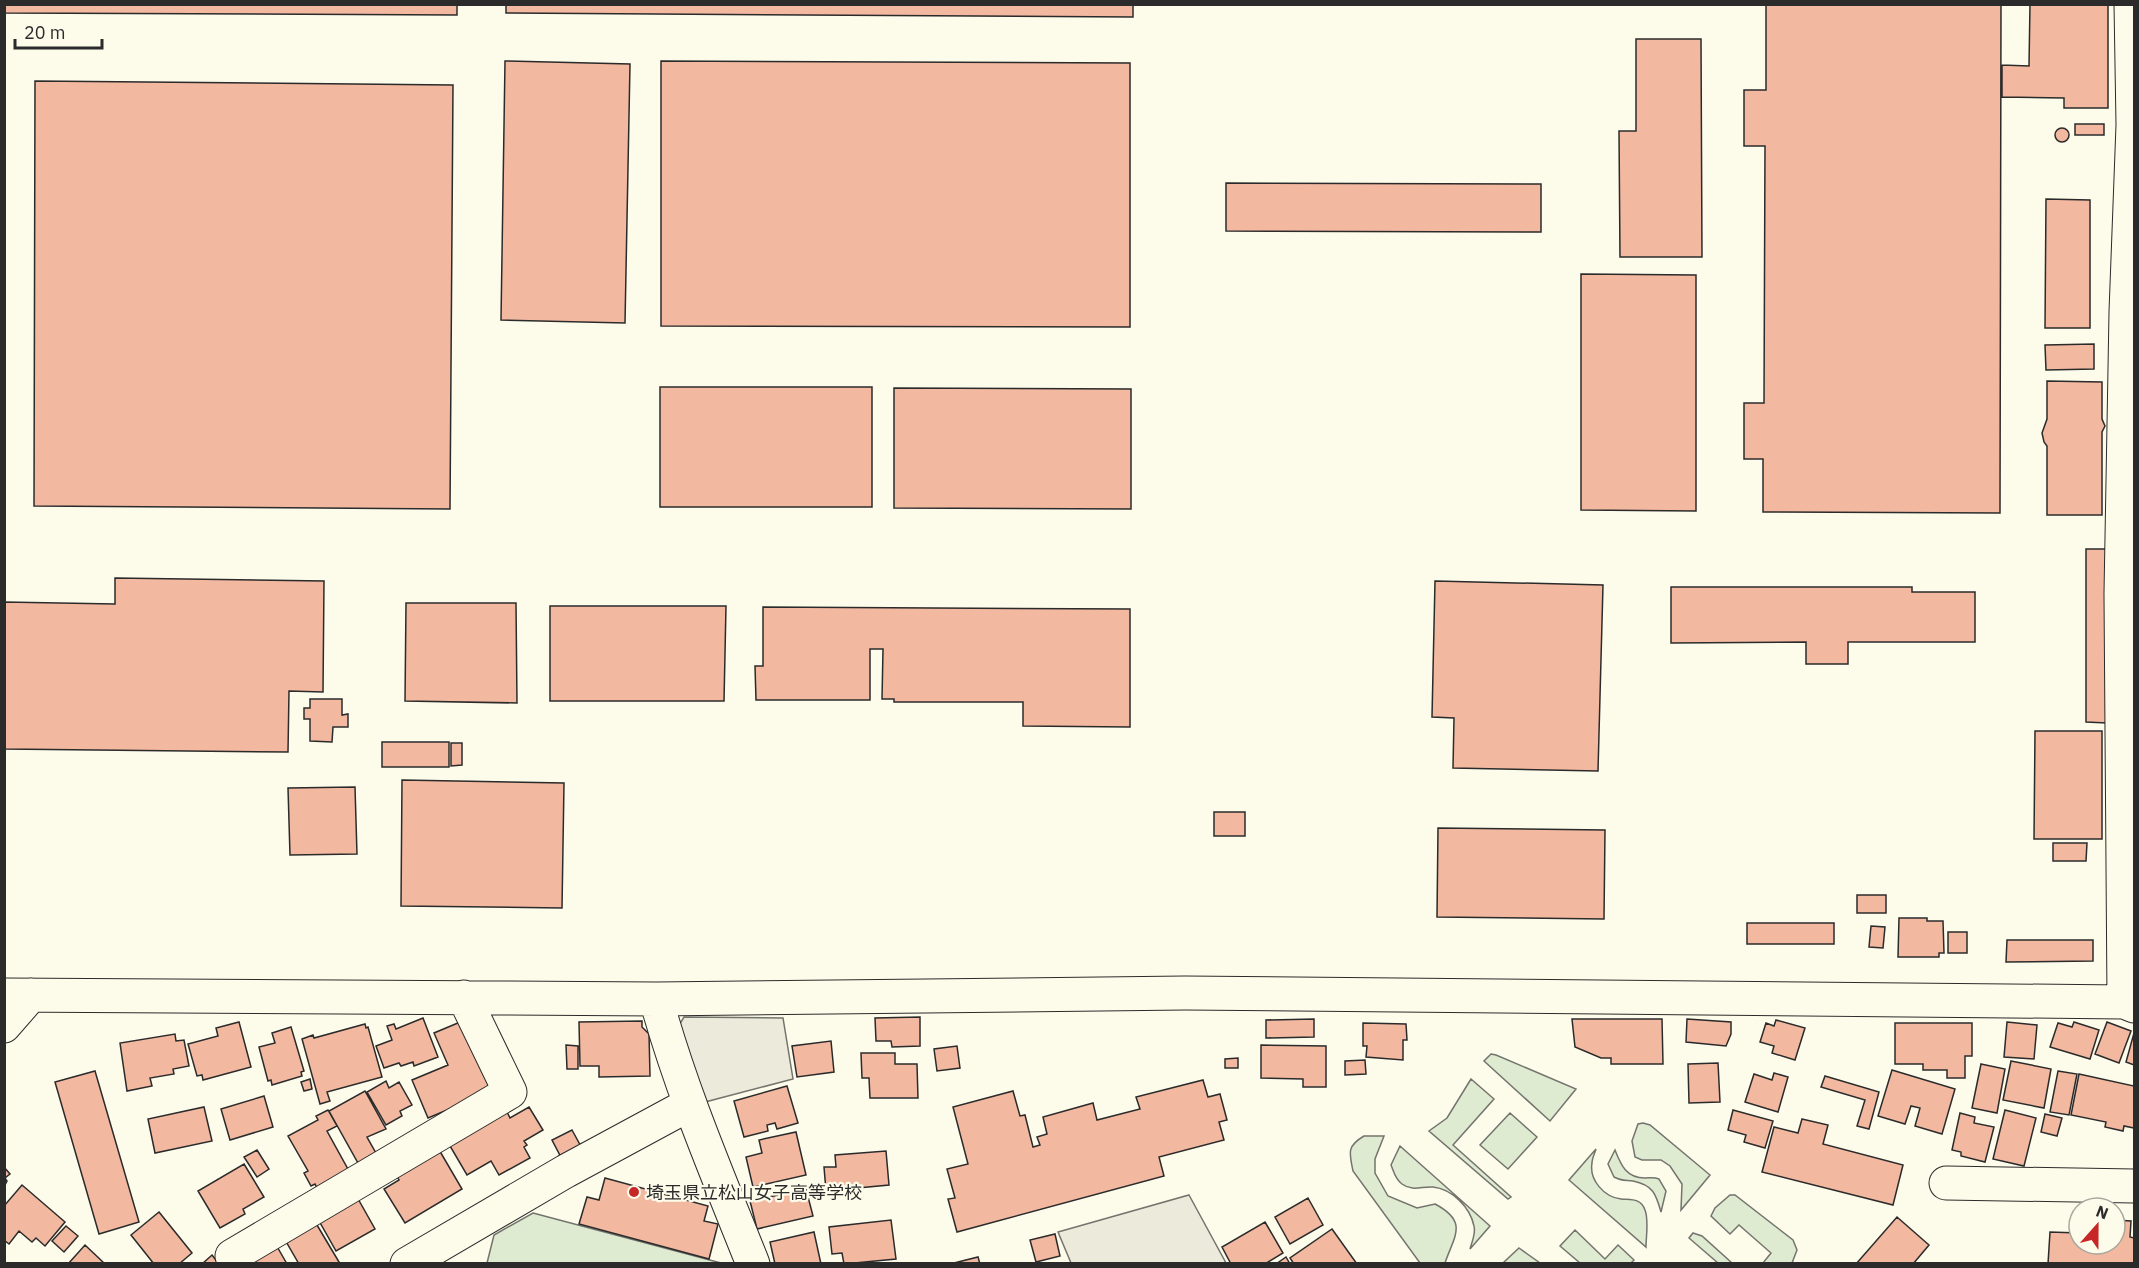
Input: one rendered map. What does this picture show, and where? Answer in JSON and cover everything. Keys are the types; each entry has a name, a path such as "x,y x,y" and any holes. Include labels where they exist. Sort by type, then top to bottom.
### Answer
{"street":[{"path":"4,1026 17,995 656,999 1197,993 2129,1004 2121,594 2130,312 2133,125 2131,4"},
{"path":"232,1256 510,1092 464,997"},
{"path":"656,999 668,1042 690,1104 753,1263"},
{"path":"407,1263 690,1104"},
{"path":"1946,1184 2134,1186"}],"green space":[{"path":"1491,1054 1576,1089 1550,1121 1484,1061"},
{"path":"1471,1079 1494,1099 1453,1145 1511,1197 1508,1199 1429,1131 1447,1118"},
{"path":"1510,1113 1537,1137 1508,1169 1480,1145"},
{"path":"1638,1124 1650,1125 1710,1175 1681,1210 1682,1184 1670,1166 1661,1160 1642,1160 1635,1157 1632,1141"},
{"path":"1364,1136 1384,1136 1375,1159 1375,1173 1388,1196 1417,1208 1435,1204 1452,1217 1455,1223 1455,1237 1445,1263 1420,1263 1353,1171 1352,1146"},
{"path":"1400,1146 1490,1226 1470,1249 1474,1226 1469,1212 1459,1200 1440,1188 1410,1188 1398,1180 1391,1165"},
{"path":"1596,1149 1592,1159 1592,1169 1599,1187 1615,1198 1635,1200 1643,1206 1647,1218 1646,1247 1569,1180"},
{"path":"1615,1150 1625,1170 1633,1176 1659,1179 1666,1191 1661,1212 1653,1191 1645,1185 1614,1177 1608,1164"},
{"path":"1730,1195 1735,1195 1793,1240 1797,1250 1792,1263 1763,1263 1771,1253 1739,1225 1730,1234 1711,1216 1715,1208"},
{"path":"533,1213 721,1263 487,1263 494,1235"},
{"path":"1575,1230 1605,1259 1618,1245 1634,1260 1631,1263 1580,1263 1560,1246"},
{"path":"1693,1233 1702,1236 1732,1263 1718,1263 1689,1238"},
{"path":"1519,1248 1540,1263 1503,1263"}],"shaded area":[{"path":"684,1017 783,1018 793,1079 705,1102 678,1027"},
{"path":"1189,1195 1226,1263 1071,1263 1058,1232"}],"building":[{"path":"4,4 457,4 457,15 4,13"},
{"path":"506,4 1133,4 1133,17 506,13"},
{"path":"1766,4 2001,4 2000,513 1763,512 1763,459 1744,459 1744,403 1764,403 1765,146 1744,146 1744,90 1766,90"},
{"path":"2030,4 2108,4 2108,108 2064,108 2064,98 2002,97 2002,65 2029,66"},
{"path":"1636,39 1701,39 1702,257 1620,257 1619,131 1636,131"},
{"path":"505,61 630,64 625,323 501,320"},
{"path":"661,61 1130,63 1130,327 661,326"},
{"path":"35,81 453,85 450,509 34,506"},
{"path":"2075,124 2104,124 2104,135 2075,135"},
{"path":"2062,128 2067,130 2069,135 2067,140 2062,142 2057,140 2055,135 2057,130"},
{"path":"1226,183 1541,184 1541,232 1226,231"},
{"path":"2046,199 2090,200 2090,328 2045,328"},
{"path":"1581,274 1696,275 1696,511 1581,510"},
{"path":"2094,344 2094,369 2046,370 2045,345"},
{"path":"2047,381 2102,382 2102,419 2105,426 2102,432 2102,515 2047,515 2047,446 2042,433 2047,419"},
{"path":"660,387 872,387 872,507 660,507"},
{"path":"894,388 1131,389 1131,509 894,508"},
{"path":"2086,549 2107,549 2107,723 2086,722"},
{"path":"115,578 324,581 323,692 289,691 288,752 4,749 4,602 115,604"},
{"path":"1435,581 1603,585 1598,771 1453,768 1454,718 1432,717"},
{"path":"1671,587 1912,587 1912,592 1975,592 1975,642 1848,642 1848,664 1806,664 1806,642 1671,643"},
{"path":"406,603 516,603 517,703 405,701"},
{"path":"550,606 726,606 724,701 550,701"},
{"path":"763,607 1130,609 1130,727 1023,726 1023,702 894,702 894,699 882,699 883,649 870,649 870,700 756,700 755,666 763,666"},
{"path":"310,699 342,699 342,715 348,714 348,727 333,727 332,742 310,741 310,719 304,719 304,708 310,708"},
{"path":"2035,731 2102,731 2102,839 2034,839"},
{"path":"382,742 449,742 449,767 382,767"},
{"path":"451,743 462,743 462,765 451,766"},
{"path":"402,780 564,783 562,908 401,906"},
{"path":"355,787 357,854 290,855 288,788"},
{"path":"1214,812 1245,812 1245,836 1214,836"},
{"path":"1438,828 1605,830 1604,919 1437,917"},
{"path":"2053,843 2087,843 2086,861 2053,861"},
{"path":"1857,895 1886,895 1886,913 1857,913"},
{"path":"1899,918 1927,918 1927,921 1943,921 1944,953 1939,953 1939,957 1898,957"},
{"path":"1747,923 1834,923 1834,944 1747,944"},
{"path":"1871,926 1885,927 1883,948 1869,947"},
{"path":"1948,932 1967,932 1967,953 1948,953"},
{"path":"2007,940 2093,940 2093,961 2006,962"},
{"path":"920,1017 920,1046 892,1047 891,1041 876,1041 875,1018"},
{"path":"423,1018 438,1057 414,1066 413,1062 401,1066 399,1063 384,1068 376,1046 392,1040 387,1026 394,1024 396,1029"},
{"path":"1314,1019 1314,1037 1266,1038 1266,1020"},
{"path":"1572,1019 1662,1019 1663,1064 1611,1064 1611,1058 1601,1058 1575,1047"},
{"path":"1687,1019 1731,1022 1731,1034 1726,1046 1686,1042"},
{"path":"465,1020 495,1090 428,1118 412,1080 448,1065 434,1033"},
{"path":"1776,1020 1805,1028 1795,1060 1772,1053 1774,1046 1760,1042 1766,1023 1774,1026"},
{"path":"642,1021 642,1027 649,1034 650,1076 599,1077 599,1066 580,1066 579,1022"},
{"path":"239,1022 251,1067 203,1080 202,1075 197,1076 188,1044 218,1036 216,1028"},
{"path":"2007,1022 2037,1025 2034,1059 2004,1057"},
{"path":"2074,1022 2099,1030 2090,1059 2050,1047 2058,1023 2072,1027"},
{"path":"2107,1022 2131,1031 2119,1063 2095,1054"},
{"path":"1363,1023 1406,1024 1407,1040 1403,1040 1403,1060 1366,1057 1367,1046 1363,1046"},
{"path":"1895,1023 1972,1023 1972,1056 1965,1056 1965,1078 1947,1078 1947,1070 1923,1070 1923,1064 1895,1064"},
{"path":"365,1024 366,1028 368,1027 382,1077 327,1092 330,1101 320,1104 302,1039 313,1035 314,1038"},
{"path":"291,1027 304,1071 301,1072 302,1076 272,1085 271,1080 268,1081 259,1047 275,1043 272,1033"},
{"path":"2134,1033 2134,1065 2126,1062"},
{"path":"175,1034 176,1041 184,1040 189,1066 173,1069 174,1074 150,1078 152,1086 127,1091 120,1043"},
{"path":"831,1041 834,1072 797,1077 792,1046"},
{"path":"566,1045 578,1046 578,1069 567,1069"},
{"path":"1261,1045 1326,1046 1326,1087 1303,1087 1303,1079 1261,1078"},
{"path":"957,1046 960,1068 937,1071 934,1049"},
{"path":"861,1053 895,1053 895,1064 917,1064 918,1098 870,1098 869,1078 862,1078"},
{"path":"1238,1058 1238,1068 1225,1068 1225,1059"},
{"path":"1365,1060 1366,1074 1345,1075 1345,1061"},
{"path":"2011,1061 2051,1069 2044,1108 2003,1100"},
{"path":"1718,1063 1720,1102 1689,1103 1688,1064"},
{"path":"1981,1064 2005,1069 1997,1113 1972,1108"},
{"path":"1892,1070 1955,1089 1942,1134 1915,1126 1920,1108 1911,1106 1905,1124 1878,1116"},
{"path":"95,1071 139,1222 99,1234 55,1082"},
{"path":"2058,1071 2077,1074 2069,1115 2050,1112"},
{"path":"1774,1073 1788,1077 1778,1112 1745,1102 1754,1074 1772,1080"},
{"path":"2079,1074 2134,1086 2134,1128 2124,1126 2123,1131 2105,1127 2106,1122 2071,1115"},
{"path":"1825,1076 1879,1092 1869,1129 1857,1126 1865,1100 1821,1087"},
{"path":"310,1079 312,1089 304,1091 301,1082"},
{"path":"1203,1080 1208,1097 1220,1094 1227,1120 1219,1122 1224,1140 1159,1157 1164,1176 957,1232 948,1199 955,1198 947,1169 968,1164 953,1107 1013,1091 1020,1116 1025,1115 1033,1147 1040,1145 1037,1137 1047,1134 1043,1117 1093,1103 1097,1120 1140,1109 1136,1097"},
{"path":"386,1081 389,1088 399,1082 412,1105 400,1111 402,1116 386,1125 367,1092"},
{"path":"787,1086 798,1123 777,1129 775,1123 767,1125 768,1131 744,1137 734,1101"},
{"path":"365,1091 386,1129 367,1137 381,1162 363,1172 329,1111"},
{"path":"264,1096 273,1127 230,1140 221,1109"},
{"path":"204,1107 212,1141 155,1153 148,1119"},
{"path":"529,1107 543,1130 524,1141 527,1145 524,1147 530,1158 499,1175 491,1161 467,1175 450,1146 507,1112 510,1118"},
{"path":"328,1110 337,1126 327,1131 349,1171 317,1188 315,1184 311,1186 304,1173 308,1171 288,1136 318,1120 316,1116"},
{"path":"1733,1110 1773,1121 1765,1148 1744,1142 1746,1135 1728,1130"},
{"path":"2005,1110 2036,1118 2024,1166 1993,1159"},
{"path":"1960,1113 1975,1117 1974,1123 1994,1127 1985,1162 1961,1156 1961,1152 1952,1150"},
{"path":"2045,1114 2062,1118 2057,1136 2041,1132"},
{"path":"1802,1119 1828,1125 1823,1144 1903,1165 1893,1205 1762,1172 1774,1127 1798,1133"},
{"path":"572,1130 584,1152 564,1163 552,1140"},
{"path":"796,1132 806,1175 753,1187 746,1157 762,1153 759,1140"},
{"path":"438,1148 462,1189 405,1223 384,1189 399,1180 395,1173"},
{"path":"257,1150 269,1169 257,1177 244,1157"},
{"path":"886,1151 889,1185 826,1191 824,1167 836,1167 835,1155"},
{"path":"244,1164 264,1197 243,1209 245,1214 220,1228 198,1191"},
{"path":"4,1167 10,1174 5,1178 7,1181 4,1187"},
{"path":"605,1178 708,1206 704,1221 718,1224 709,1259 579,1224 587,1197 599,1200"},
{"path":"22,1185 65,1222 45,1246 36,1238 32,1242 19,1231 9,1244 4,1240 4,1206"},
{"path":"806,1189 813,1216 757,1229 750,1201"},
{"path":"357,1197 375,1229 336,1251 318,1219"},
{"path":"1308,1198 1323,1225 1290,1244 1275,1217"},
{"path":"159,1212 192,1253 179,1264 154,1264 131,1235"},
{"path":"1897,1217 1929,1245 1913,1264 1856,1264"},
{"path":"314,1220 339,1262 337,1264 299,1264 284,1238"},
{"path":"891,1220 896,1259 844,1264 842,1253 832,1254 829,1227"},
{"path":"2127,1221 2131,1221 2130,1237 2134,1238 2134,1264 2048,1264 2050,1232 2067,1233 2067,1256 2127,1256"},
{"path":"1265,1222 1283,1253 1265,1264 1231,1264 1222,1247"},
{"path":"66,1226 78,1236 64,1252 52,1241"},
{"path":"1332,1229 1357,1264 1294,1264 1290,1258"},
{"path":"814,1232 821,1264 775,1264 770,1242"},
{"path":"1055,1234 1060,1256 1036,1262 1030,1240"},
{"path":"275,1243 287,1264 247,1264"},
{"path":"85,1245 105,1264 68,1264"},
{"path":"212,1255 219,1264 202,1264"},
{"path":"978,1257 980,1264 950,1264"},
{"path":"1286,1257 1290,1264 1276,1264"}],"place":[{"name":"埼玉県立松山女子高等学校","path":"634,1192"}]}
